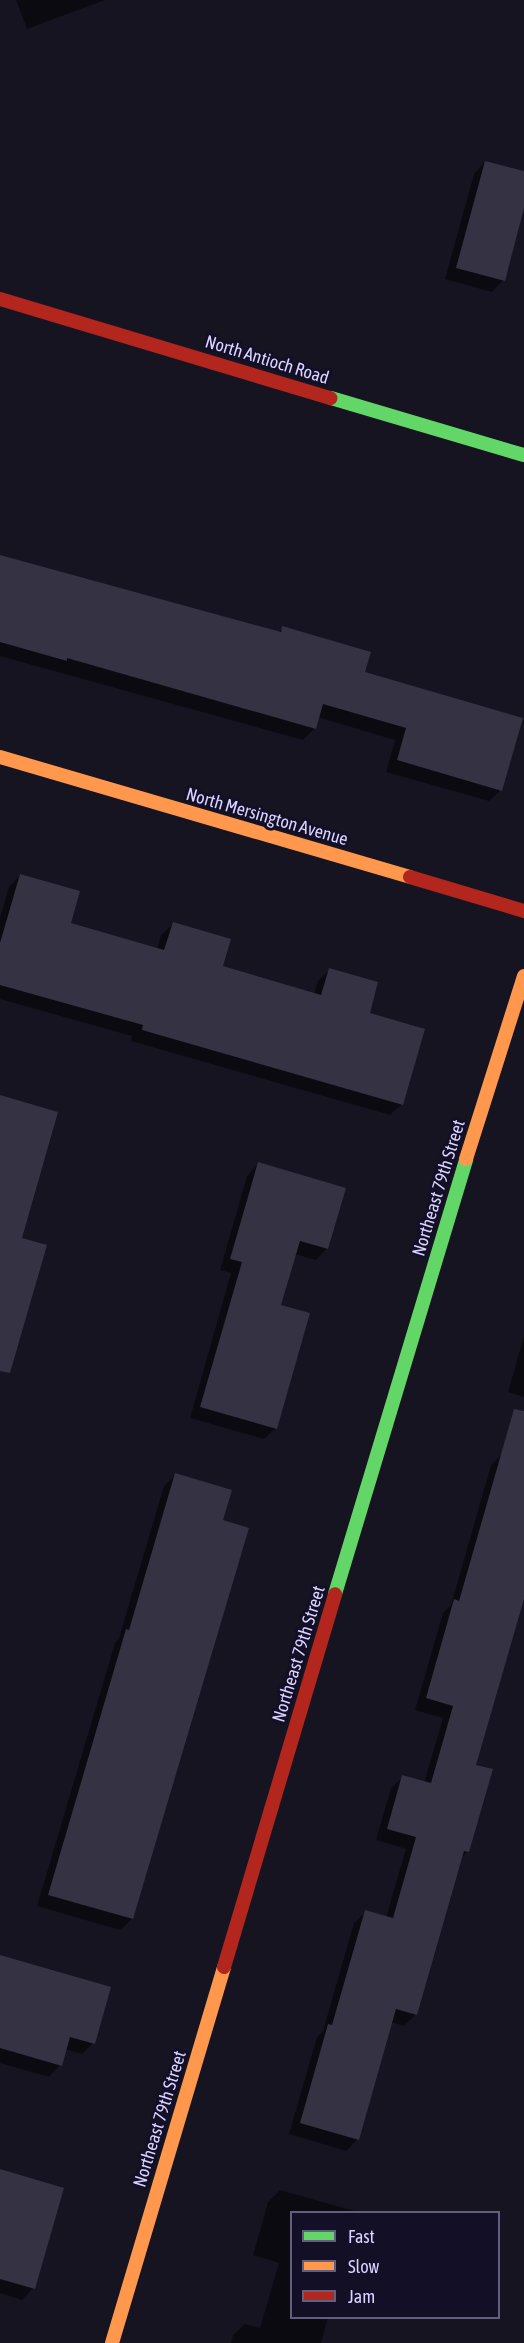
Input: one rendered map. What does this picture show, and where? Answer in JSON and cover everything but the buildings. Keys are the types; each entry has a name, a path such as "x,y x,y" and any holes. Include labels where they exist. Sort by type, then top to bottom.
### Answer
{"street":[{"name":"North Antioch Road","path":"0,299 524,455"},
{"name":"North Mersington Avenue","path":"0,757 524,911"},
{"name":"Northeast 79th Street","path":"112,2343 442,1239 524,976"}],"traffic: fast":[{"path":"331,398 524,455"},
{"path":"335,1594 466,1159"}],"traffic: slow":[{"path":"0,757 410,877"},
{"path":"466,1159 524,976"},
{"path":"112,2343 224,1967"}],"traffic: jam":[{"path":"0,299 331,398"},
{"path":"410,877 524,911"},
{"path":"224,1967 335,1594"}]}
